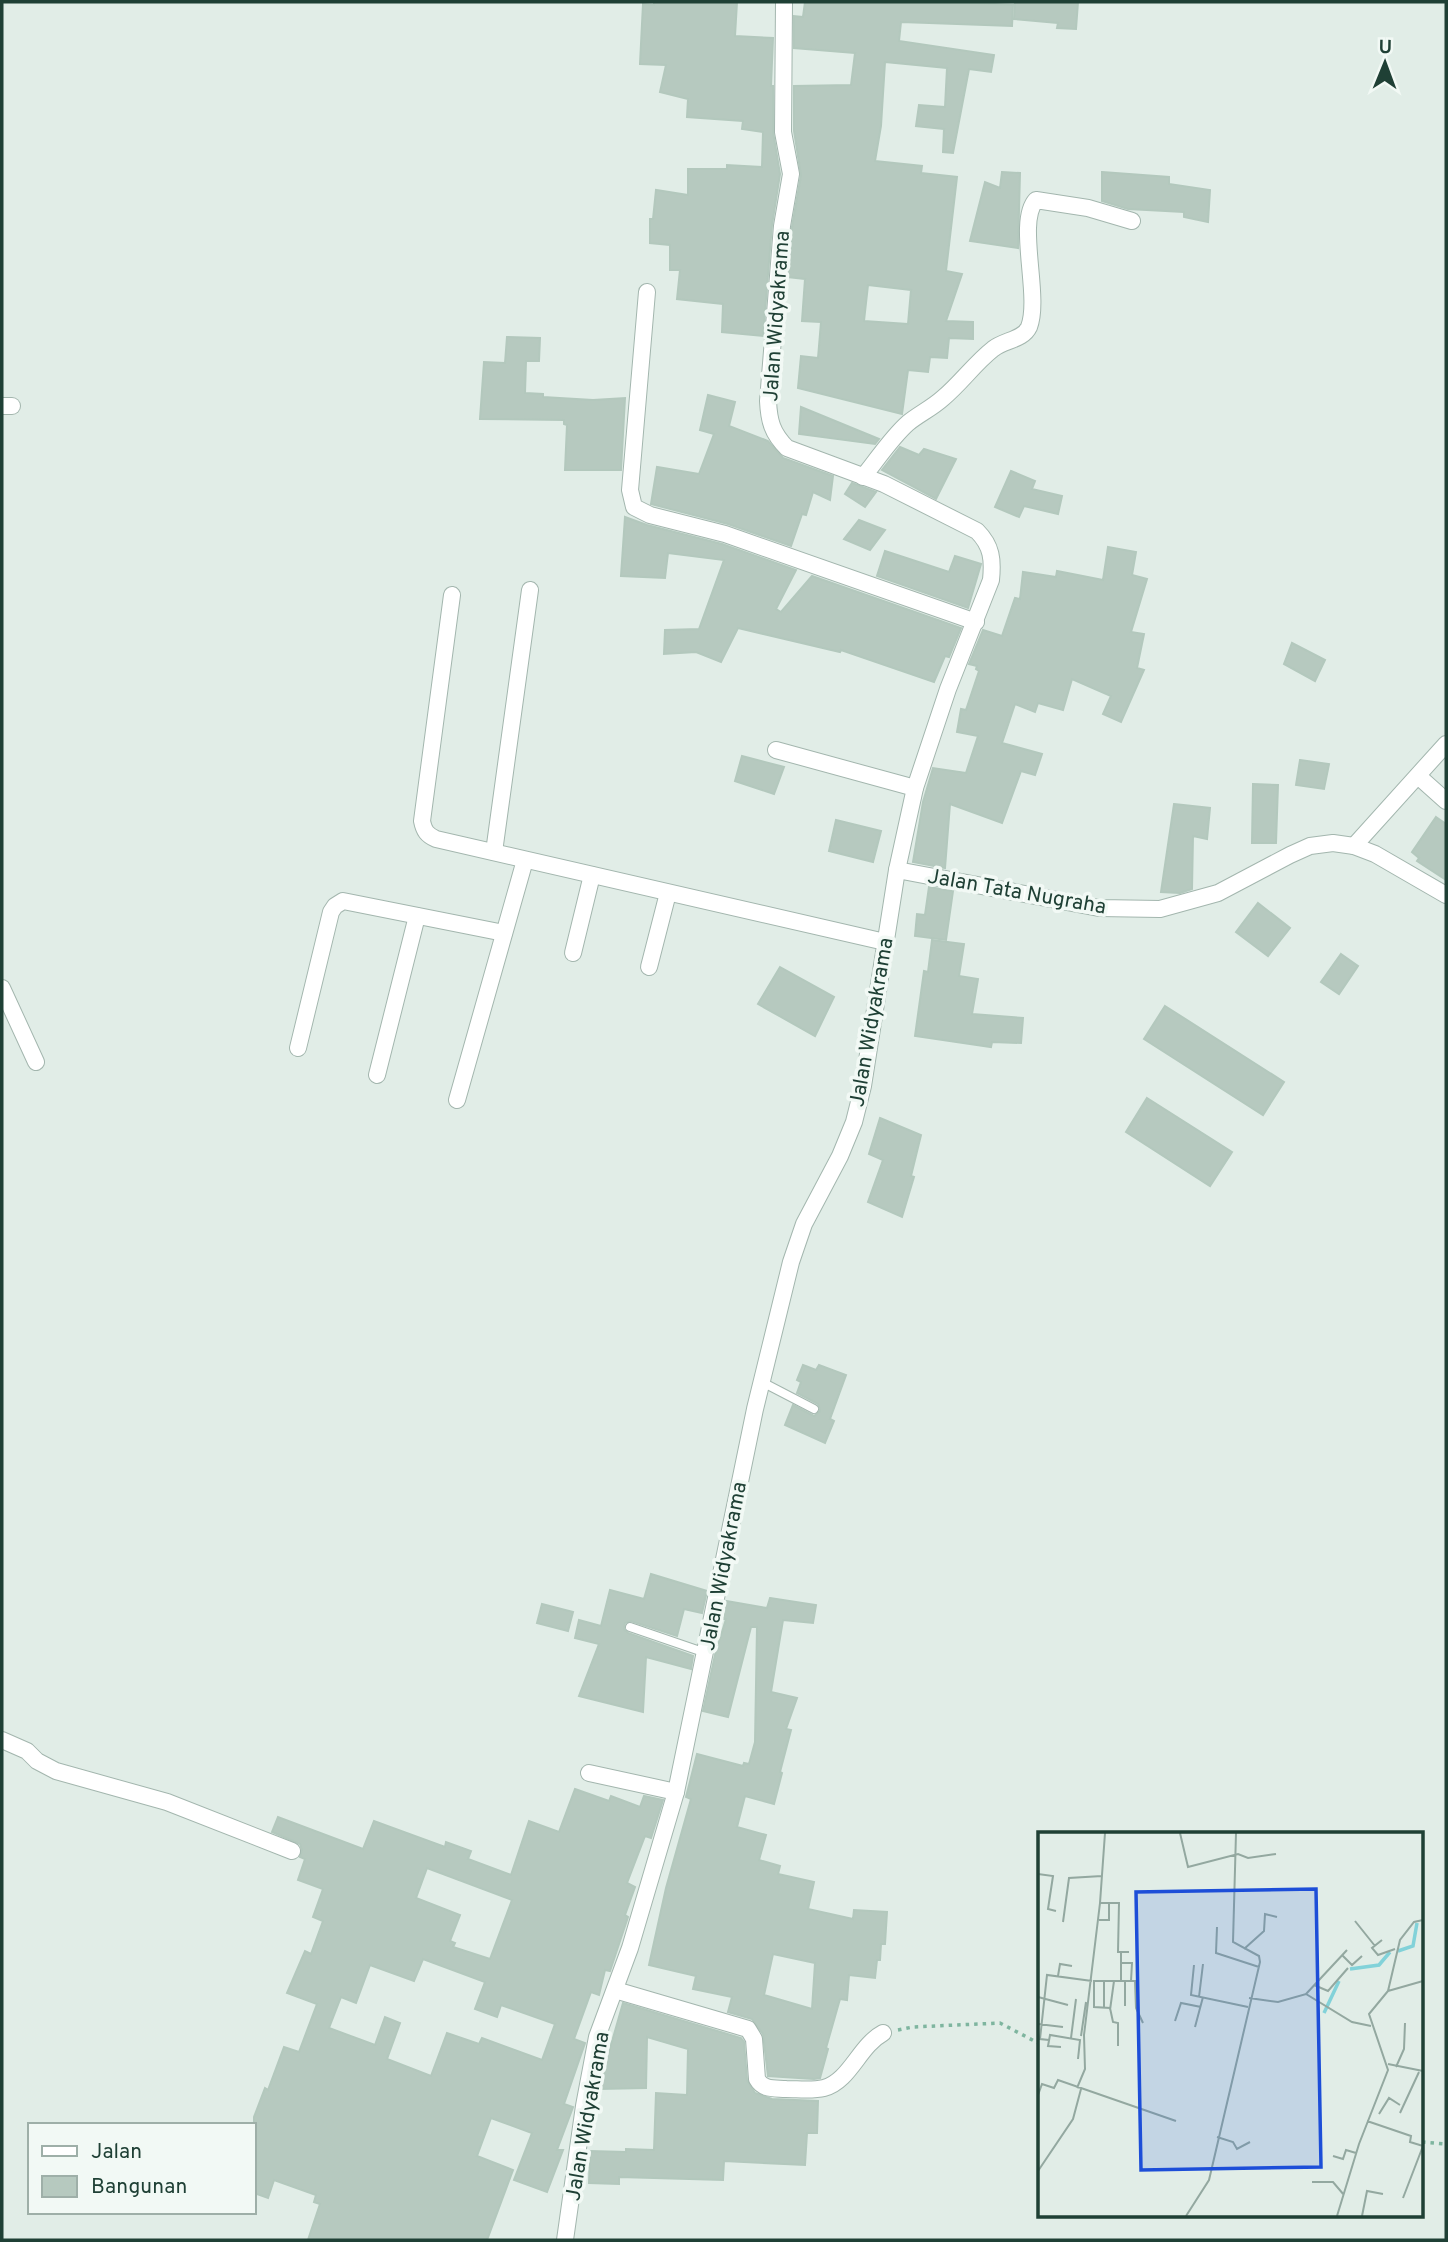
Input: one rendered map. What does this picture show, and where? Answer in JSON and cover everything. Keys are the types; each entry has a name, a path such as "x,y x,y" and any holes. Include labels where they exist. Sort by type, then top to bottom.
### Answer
{"street":[{"name":"Jalan Widyakrama","path":"565,2240 597,2037 630,1948 676,1793 762,1381 791,1262 804,1224 840,1156 854,1122 865,1075 897,870 915,788 948,689 991,580 992,554 987,541 977,531 904,492 788,448 776,438 769,422 768,401 782,226 791,174 783,132 784,2"},
{"path":"863,477 907,424 943,399 993,349 1025,332 1030,324 1032,290 1030,225 1032,205 1037,200 1088,208 1132,221"},
{"path":"647,292 630,490 634,507 737,538 976,622"},
{"path":"494,852 530,590"},
{"path":"452,594 422,821 423,829 428,835 525,860 884,942"},
{"path":"1354,846 1446,744"},
{"path":"776,750 915,788"},
{"path":"1418,776 1446,801"},
{"name":"Jalan Tata Nugraha","path":"897,870 1099,908 1131,910 1174,906 1218,893 1310,846 1333,843 1354,846 1375,854 1446,895"},
{"path":"457,1100 525,860"},
{"path":"573,953 592,875"},
{"path":"649,967 668,893"},
{"path":"298,1048 331,912 343,901 504,933"},
{"path":"377,1075 417,916"},
{"path":"2,988 36,1062"},
{"path":"2,1740 27,1751 37,1761 56,1771 167,1802 292,1851"},
{"path":"589,1773 676,1793"},
{"path":"615,1990 747,2029 754,2039 757,2079 760,2084 773,2088 827,2087 837,2082 865,2046 883,2033"}],"lane":[{"path":"762,1381 814,1409"},
{"path":"630,1627 706,1653"}],"path":[{"path":"883,2033 913,2027 990,2022 1009,2026 1038,2043"},
{"path":"1424,2142 1446,2144"}],"building":[{"path":"654,2 737,2 735,36 773,38 773,132 780,174 772,225 763,336 722,332 723,304 677,299 680,270 670,270 670,245 650,243 650,219 653,219 656,190 688,195 688,169 727,169 727,165 762,167 763,132 742,129 743,121 687,117 688,99 660,92 666,65 640,64 643,4 654,5"},
{"path":"805,2 957,2 1013,5 1012,26 901,22 899,41 994,55 991,72 969,69 953,153 943,152 944,129 916,126 919,105 945,107 947,68 885,62 881,126 875,161 922,166 921,173 957,177 946,271 962,274 946,321 973,322 973,339 949,338 947,358 930,357 928,372 908,370 902,414 798,388 801,356 818,358 821,322 802,321 805,279 788,277 792,227 801,175 794,131 794,86 851,85 855,53 794,48 794,16 803,17","holes":["868,285 911,290 908,324 864,321"]},
{"path":"1015,2 1078,2 1076,29 1057,28 1058,23 1014,19"},
{"path":"1002,172 1020,173 1018,248 970,241 985,182 1000,188"},
{"path":"1102,172 1169,177 1169,184 1210,190 1208,222 1184,217 1184,212 1128,209 1102,201"},
{"path":"507,337 540,338 539,361 526,361 525,393 543,394 543,397 593,400 625,398 621,470 565,470 567,425 564,420 480,419 484,362 505,363"},
{"path":"708,395 735,402 729,426 768,441 783,458 833,476 830,500 813,492 806,515 802,514 791,546 728,524 651,504 657,467 699,474 714,434 700,430"},
{"path":"801,407 879,439 875,444 799,434"},
{"path":"900,447 919,455 924,449 956,459 936,499 882,470"},
{"path":"1011,471 1035,481 1032,489 1062,496 1058,514 1024,506 1019,517 995,507"},
{"path":"852,483 876,492 865,507 845,494"},
{"path":"625,517 722,544 796,570 776,609 781,612 812,576 961,628 949,657 945,656 934,682 841,650 840,652 738,628 721,662 696,652 664,654 665,630 699,629 724,560 668,553 665,578 621,576"},
{"path":"859,520 885,530 870,550 844,539"},
{"path":"1108,547 1136,552 1132,575 1147,579 1131,632 1144,634 1137,668 1144,670 1121,722 1103,714 1111,696 1072,679 1063,710 1038,703 1035,712 1015,704 1002,743 1042,754 1035,775 1021,771 1002,823 950,804 945,868 913,862 923,802 933,768 966,773 978,736 957,732 961,709 966,710 979,671 977,666 969,664 983,630 1002,636 1015,598 1020,599 1023,572 1056,577 1057,571 1103,580"},
{"path":"885,551 949,572 955,556 981,564 968,608 877,576"},
{"path":"1292,643 1325,660 1315,681 1284,664"},
{"path":"742,756 784,767 774,794 735,781"},
{"path":"1300,760 1329,764 1324,789 1296,785"},
{"path":"1253,784 1278,785 1276,843 1252,843"},
{"path":"1174,804 1210,808 1207,839 1193,836 1192,889 1180,893 1161,892"},
{"path":"1436,817 1446,824 1446,880 1417,861 1419,858 1412,852"},
{"path":"836,820 881,831 873,862 829,851"},
{"path":"929,887 953,891 946,940 915,936 917,914 925,915"},
{"path":"1258,903 1290,928 1268,956 1236,932"},
{"path":"932,940 964,944 959,976 978,979 972,1014 1023,1018 1021,1043 992,1042 991,1047 915,1036 924,971 928,972"},
{"path":"1341,954 1358,966 1339,994 1321,982"},
{"path":"780,967 834,997 815,1036 758,1004"},
{"path":"1165,1006 1284,1082 1263,1115 1144,1039"},
{"path":"1147,1098 1232,1152 1210,1186 1126,1132"},
{"path":"880,1118 921,1135 911,1176 914,1177 902,1217 868,1202 883,1160 869,1154"},
{"path":"803,1365 816,1370 819,1365 846,1375 830,1419 834,1421 825,1443 785,1425 793,1405 814,1416 820,1411 818,1404 797,1393 801,1382 797,1380"},
{"path":"651,1574 707,1591 702,1613 684,1609 677,1636 631,1621 625,1623 624,1629 628,1633 693,1656 691,1669 646,1657 643,1712 579,1696 599,1644 575,1638 579,1620 601,1626 610,1590 644,1599"},
{"path":"770,1598 816,1605 813,1623 783,1620 771,1692 797,1698 786,1729 791,1730 774,1804 745,1796 737,1827 766,1835 759,1860 780,1866 778,1874 814,1882 808,1909 853,1919 854,1910 887,1912 885,1944 881,1944 875,1978 849,1975 847,2000 840,1999 820,2078 814,2079 768,2076 763,2034 752,2019 728,2012 732,1997 693,1989 696,1976 649,1965 666,1888 691,1799 686,1797 697,1754 743,1766 744,1763 749,1764 755,1742 757,1627 751,1627 728,1717 703,1711 726,1619 723,1619 726,1601 767,1608","holes":["773,1954 815,1963 812,2009 764,1995"]},
{"path":"542,1604 573,1612 568,1631 537,1623"},
{"path":"575,1789 609,1801 611,1796 640,1807 644,1796 663,1800 651,1838 645,1836 627,1883 635,1887 610,1971 605,1970 599,1995 591,1992 574,2039 585,2043 564,2104 573,2107 557,2150 563,2150 547,2192 514,2180 532,2133 491,2118 477,2156 513,2170 487,2240 308,2240 320,2204 314,2202 316,2195 274,2180 268,2198 256,2194 254,2117 265,2088 268,2090 284,2047 299,2052 317,2004 287,1993 305,1951 311,1954 323,1921 313,1917 323,1889 298,1880 305,1859 300,1857 300,1844 272,1832 278,1817 363,1849 374,1821 445,1847 446,1842 471,1851 468,1859 511,1875 529,1821 559,1832","holes":["427,1868 512,1900 490,1959 453,1947 455,1943 450,1941 460,1915 416,1898","423,1959 485,1982 475,2009 497,2017 501,2005 555,2024 542,2060 482,2038 479,2044 447,2033 431,2076 387,2059 400,2023 385,2017 375,2045 329,2028 341,1997 356,2003 370,1965 414,1981"]},
{"path":"623,2003 741,2038 744,2042 747,2080 755,2093 772,2099 818,2101 817,2133 807,2133 805,2165 724,2161 723,2180 619,2177 619,2184 589,2183 590,2151 654,2150 656,2093 687,2095 688,2049 647,2037 646,2088 600,2089 605,2051 609,2052"}]}
